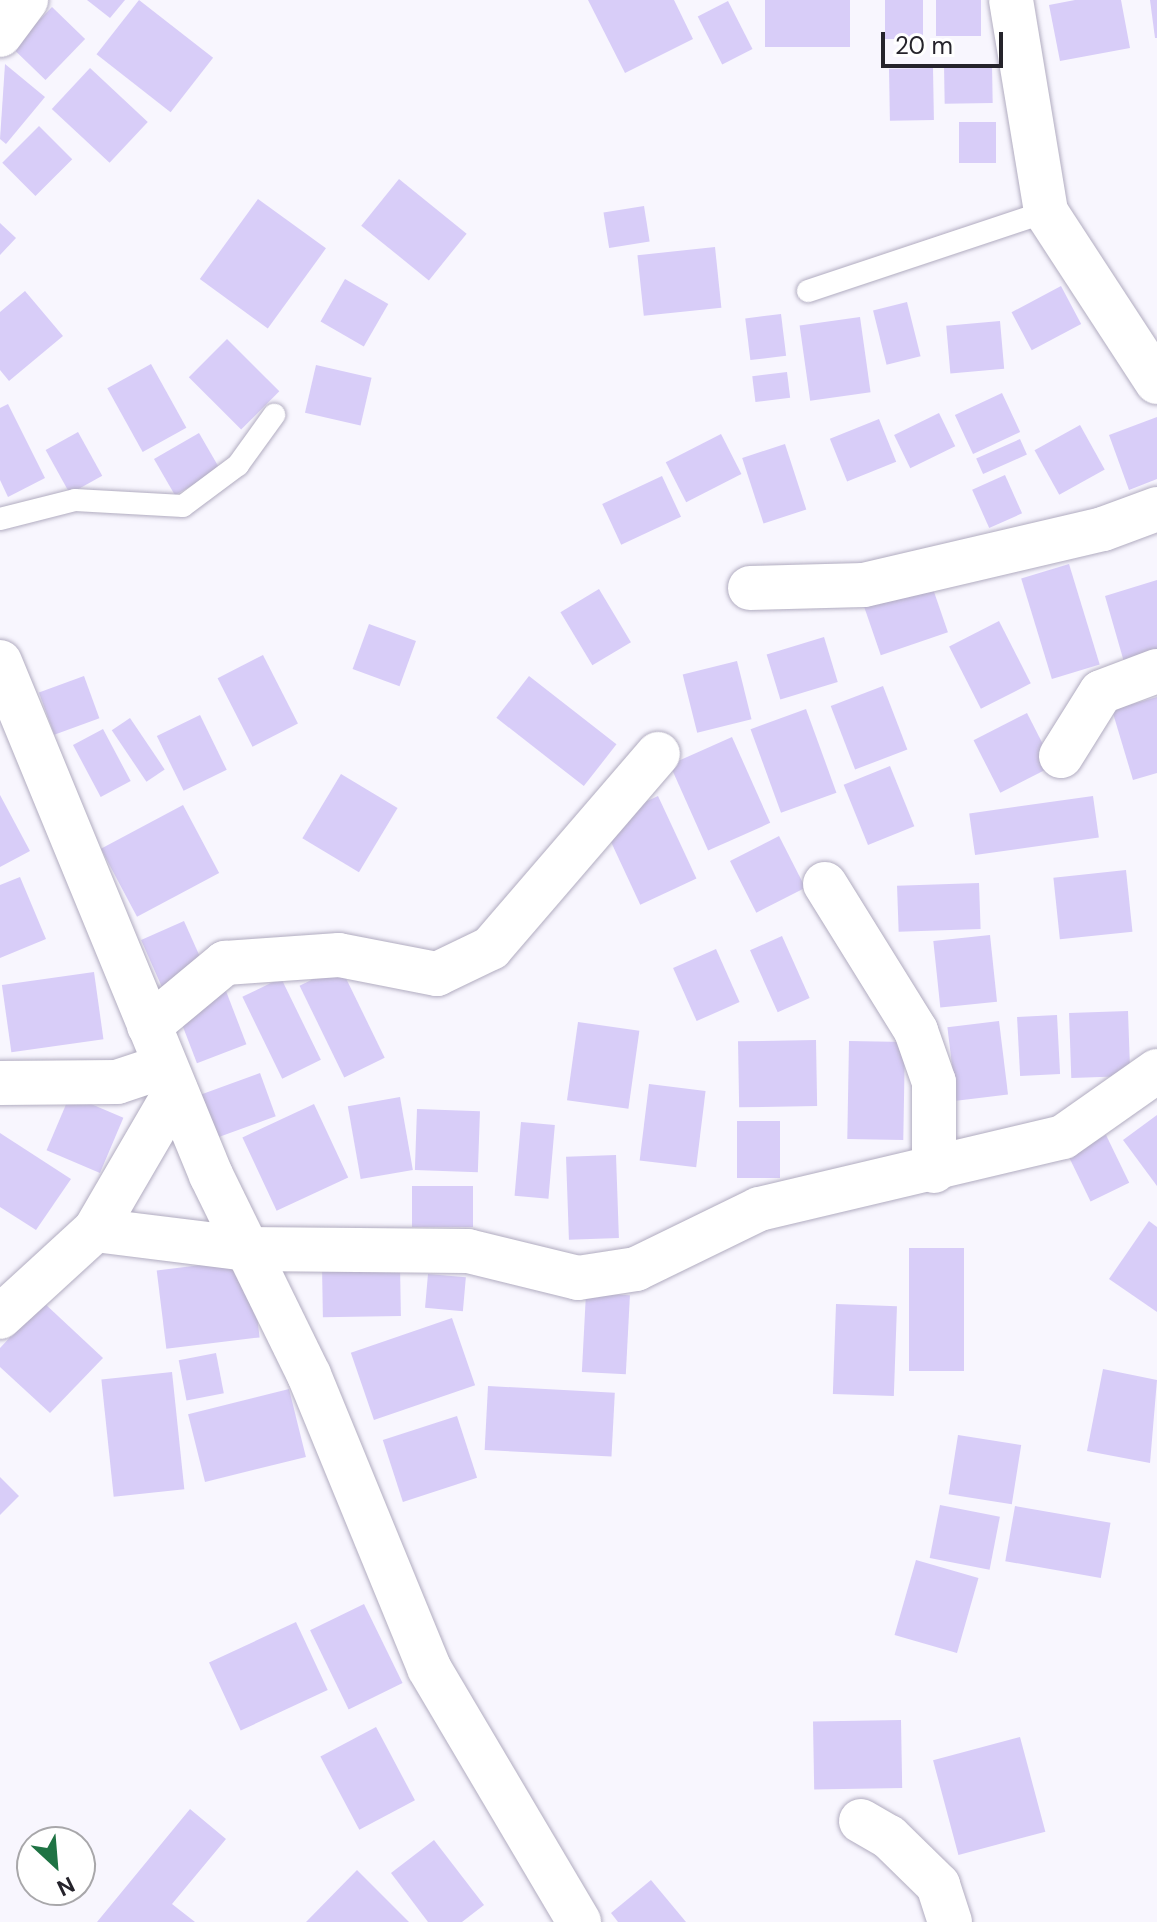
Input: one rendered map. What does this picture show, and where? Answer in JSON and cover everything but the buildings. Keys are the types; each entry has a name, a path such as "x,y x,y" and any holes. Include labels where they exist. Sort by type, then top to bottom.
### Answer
{"street":[{"path":"0,35 26,0"},
{"path":"1011,0 1046,212 1157,382"},
{"path":"750,588 864,585 1103,529 1157,509"},
{"path":"0,662 170,1078 247,1249 309,1375 429,1668 579,1922"},
{"path":"1061,756 1101,692 1157,671"},
{"path":"149,1026 225,963 339,955 437,974 491,948 658,754"},
{"path":"825,884 916,1031 934,1082 934,1171"},
{"path":"95,1230 247,1249 468,1251 578,1278 636,1269 759,1209 934,1171 1063,1137 1157,1071"},
{"path":"0,1083 117,1082 170,1078"},
{"path":"0,1317 95,1230 170,1078"},
{"path":"861,1821 889,1837 938,1885 950,1922"}],"lane":[{"path":"808,291 1046,212"},
{"path":"0,519 75,500 183,506 238,465 274,415"}]}
